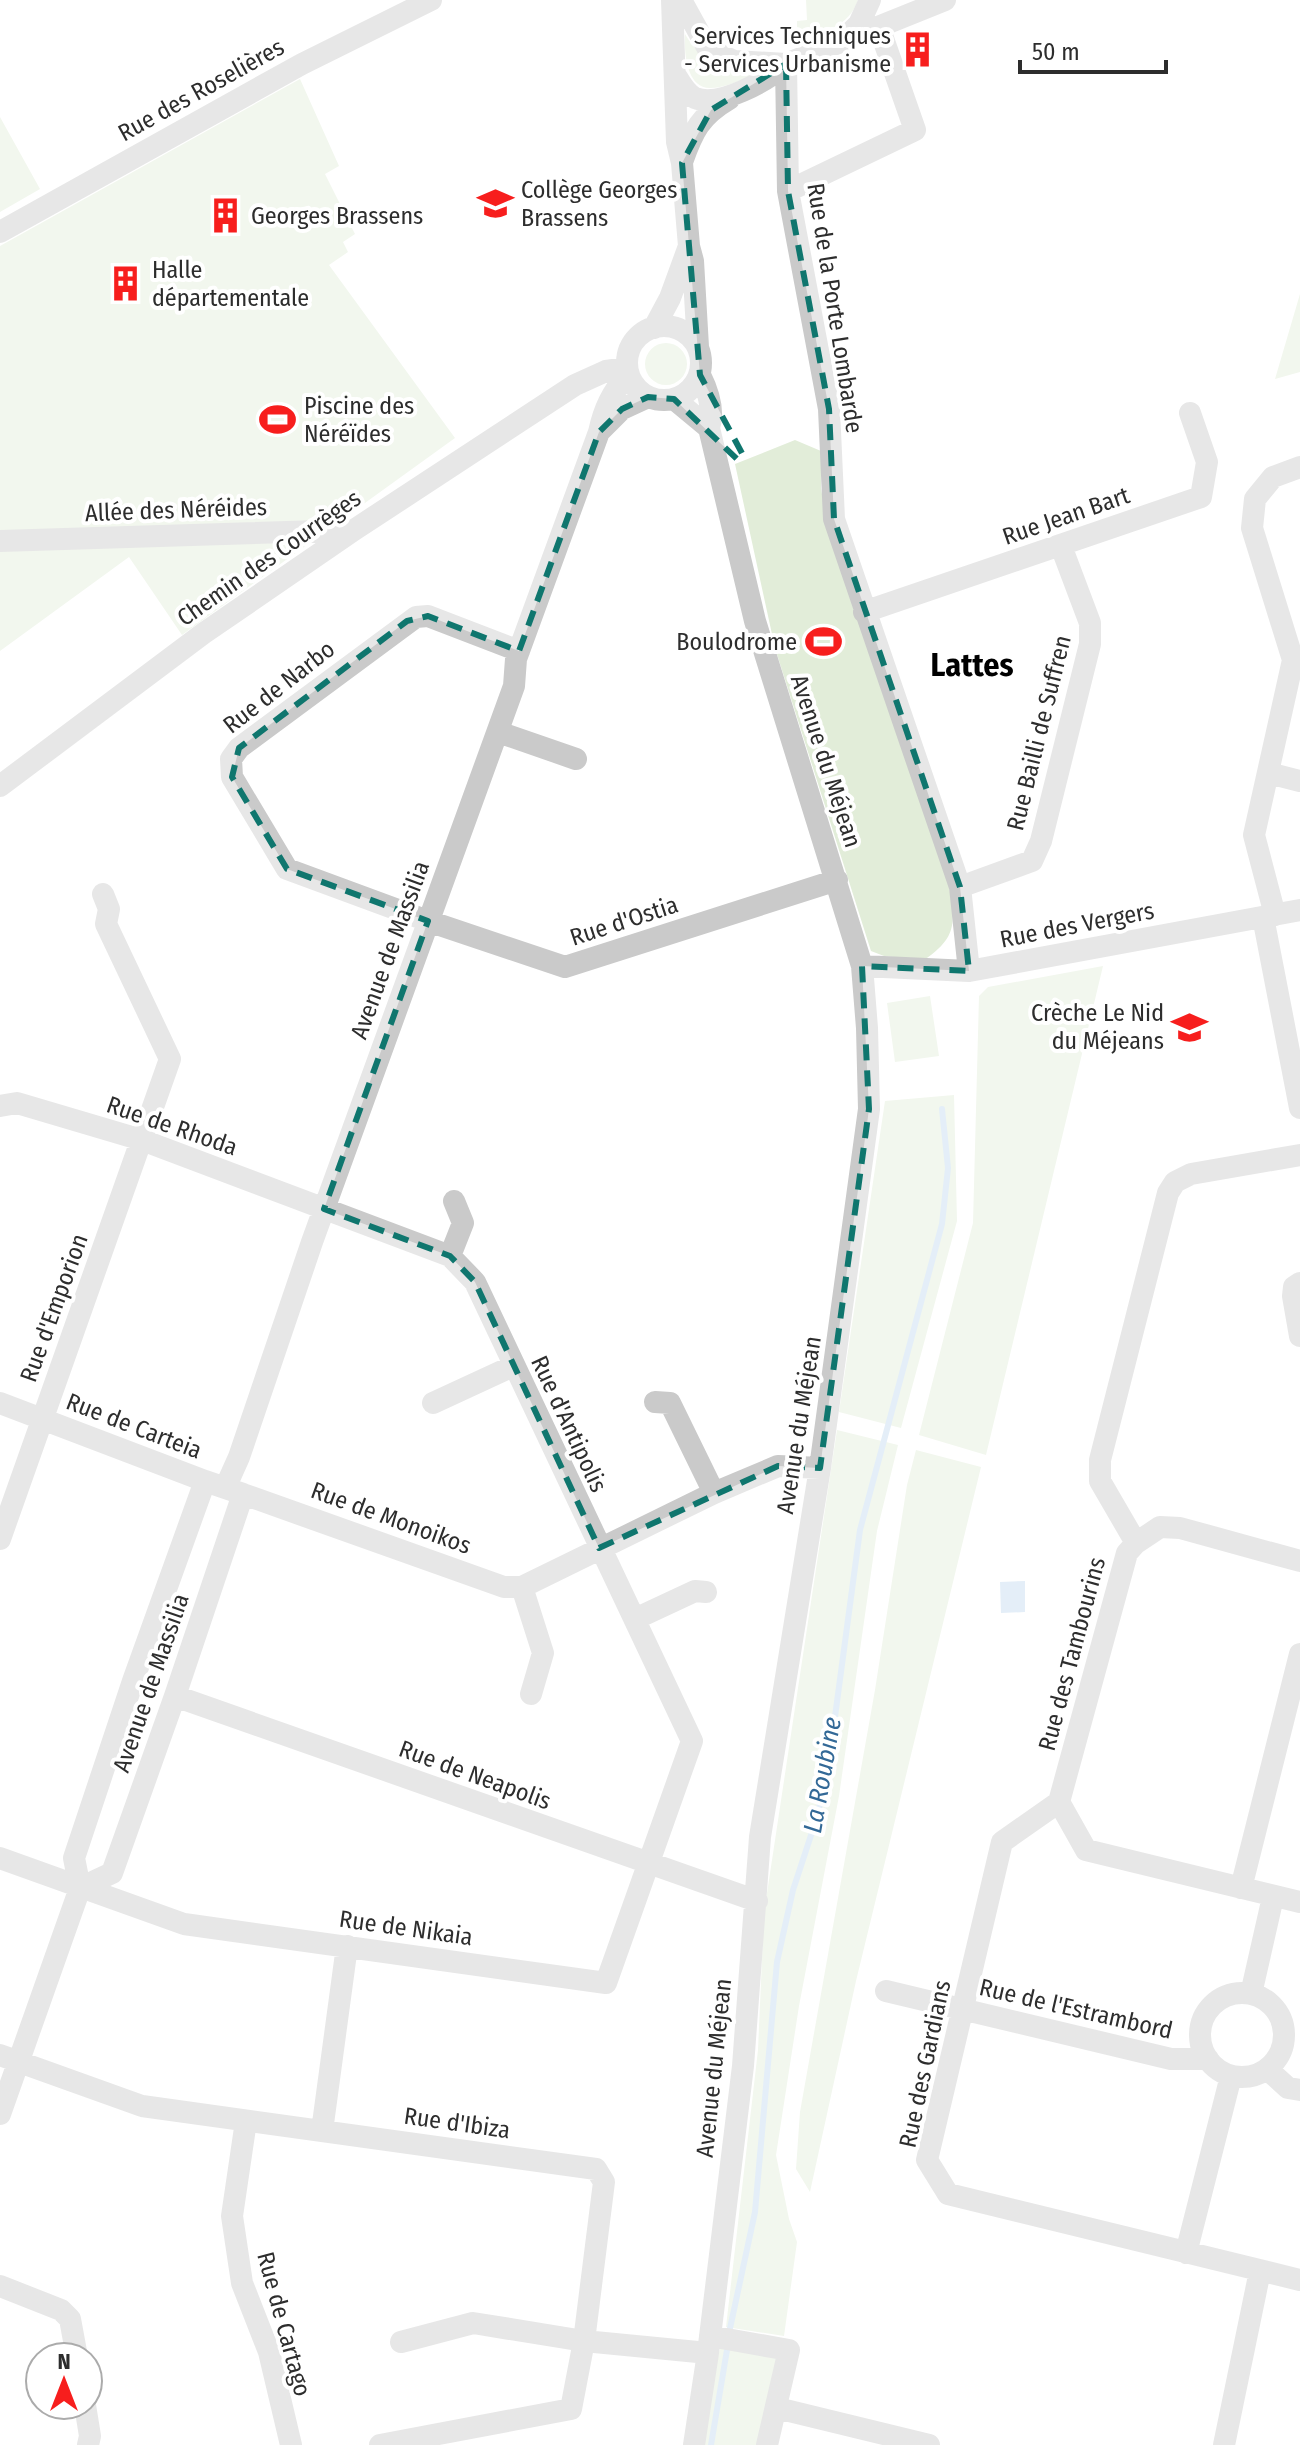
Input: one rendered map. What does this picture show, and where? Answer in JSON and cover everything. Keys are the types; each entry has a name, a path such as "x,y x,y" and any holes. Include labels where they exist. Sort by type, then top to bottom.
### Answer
{"street":[{"name":"Rue des Roselières","path":"0,232 302,64 431,0"},
{"path":"672,0 677,142 693,261 700,375 694,386 674,399 657,400 648,397 634,385 627,371 629,351 635,340 654,328 667,326 679,329 690,336 698,347"},
{"path":"681,0 708,49 734,61 786,64"},
{"path":"840,43 859,24 870,0"},
{"path":"675,74 696,99 721,99 772,77 786,64 945,0"},
{"path":"788,191 915,130 879,27"},
{"name":"Rue de la Porte Lombarde","path":"786,64 788,191 829,409 834,519 960,887 969,971"},
{"path":"682,163 697,125 711,110 748,88"},
{"path":"654,328 670,298 689,246"},
{"name":"Chemin des Courrèges","path":"0,786 204,633 354,530 575,385 606,371 627,371"},
{"name":"Avenue de Massilia","path":"0,2114 9,2059 80,1888 74,1858 133,1681 239,1457 324,1209 514,686 519,651 613,390 627,371"},
{"name":"Avenue du Méjean","path":"694,2445 743,2066 760,1837 820,1468 869,1109 862,966 755,621 709,428 712,418 707,389 700,375"},
{"path":"575,385 594,399 601,424"},
{"name":"Avenue de Massilia","path":"601,424 622,409 648,397"},
{"path":"674,399 709,428"},
{"name":"Rue Jean Bart","path":"864,612 1201,497 1207,462 1190,413"},
{"path":"1300,467 1273,477 1255,499 1252,528 1293,660 1254,835 1300,1108"},
{"name":"Allée des Néréides","path":"0,541 354,530"},
{"name":"Rue Bailli de Suffren","path":"960,887 1032,861 1041,841 1090,644 1090,623 1061,546"},
{"name":"Rue de Narbo","path":"428,921 287,869 232,777 231,759 239,748 416,617 428,616 519,651"},
{"path":"498,732 576,759"},
{"path":"1268,773 1300,781"},
{"name":"Rue d'Ostia","path":"428,921 565,967 837,880"},
{"name":"Rue d'Emporion","path":"0,1539 170,1059 106,924 109,909 103,894"},
{"name":"Rue des Vergers","path":"862,966 969,971 1300,910"},
{"name":"Rue de Rhoda","path":"0,1106 17,1103 142,1140 324,1209"},
{"name":"Rue des Tambourins","path":"1059,1802 1127,1553 1136,1543 1100,1481 1100,1460 1168,1193 1175,1182 1191,1174 1300,1155"},
{"path":"450,1256 463,1223 454,1201"},
{"name":"Rue d'Antipolis","path":"324,1209 450,1256 475,1282 692,1741 649,1864"},
{"path":"1300,1283 1294,1287 1293,1296 1300,1336"},
{"path":"433,1403 513,1366"},
{"path":"655,1402 670,1403 714,1493"},
{"name":"Rue de Carteia","path":"0,1403 225,1487"},
{"path":"531,1694 543,1653 522,1587 714,1493 778,1466 820,1468"},
{"name":"Avenue de Massilia","path":"80,1888 112,1873 175,1696 225,1487"},
{"name":"Rue de Monoikos","path":"225,1487 504,1587 522,1587"},
{"path":"1136,1543 1160,1527 1180,1528 1300,1561"},
{"path":"635,1619 695,1591 706,1592"},
{"path":"1241,1888 1300,1654"},
{"name":"Rue de Neapolis","path":"175,1696 757,1901"},
{"path":"1059,1802 1086,1850 1300,1902"},
{"name":"Rue des Gardians","path":"1059,1802 1002,1842 927,2160 948,2194 1300,2280"},
{"name":"Rue de Nikaia","path":"0,1858 184,1924 606,1983 649,1864"},
{"path":"1251,1994 1273,1897"},
{"path":"322,2131 347,1946"},
{"name":"Rue de l'Estrambord","path":"886,1991 1171,2059 1208,2059"},
{"path":"1251,1994 1274,2008 1284,2033 1282,2047 1267,2069 1256,2075 1231,2076 1218,2070 1201,2047 1203,2019 1211,2007 1223,1998 1251,1994"},
{"name":"Rue d'Ibiza","path":"9,2059 142,2106 596,2169 604,2182 584,2341"},
{"path":"1267,2069 1288,2088 1300,2090"},
{"path":"1186,2253 1231,2076"},
{"name":"Rue de Cartago","path":"246,2121 232,2216 242,2283 269,2352 291,2445"},
{"path":"1224,2445 1260,2271"},
{"path":"0,2286 61,2310 70,2319 74,2341"},
{"path":"401,2342 473,2323 584,2341 782,2348 777,2408 767,2445"},
{"path":"380,2445 571,2409 584,2341"},
{"path":"777,2408 929,2445"},
{"path":"88,2421 88,2445"}],"highlighted area":[{"path":"786,64 788,191 829,409 834,519 960,887 969,971 862,966 869,1109 820,1468 778,1466 599,1548 475,1282 450,1256 324,1209 428,921 287,869 232,777 239,748 407,621 428,616 519,651 599,432 622,409 648,397 674,399 737,459 743,455 700,375 682,163 711,110"}],"green space":[{"path":"806,0 858,0 848,17 834,28 797,38 797,21 807,20"},
{"path":"685,34 705,58 722,67 754,72 755,75 721,87 702,86 696,82 688,67"},
{"path":"300,79 339,166 325,174 355,234 343,242 348,252 329,265 455,438 182,635 129,557 0,651 0,246"},
{"path":"0,117 40,189 0,212"},
{"path":"1300,294 1300,372 1275,379"},
{"path":"666,343 681,349 687,364 681,379 666,385 651,379 645,364 651,349"},
{"path":"795,440 821,451 821,488 827,526 948,878 953,915 950,933 936,951 924,960 884,956 871,951 775,648 735,464"},
{"path":"1103,966 986,1455 919,1435 973,1223 979,996 988,987"},
{"path":"930,996 939,1056 895,1062 887,1003"},
{"path":"954,1095 957,1221 901,1428 839,1412 885,1101"},
{"path":"837,1430 898,1445 877,1531 839,1796 799,2006 776,2155 797,2242 784,2336 726,2327 758,2050 764,1913"},
{"path":"916,1450 981,1467 856,1981 810,2192 796,2169 800,2112 875,1690 907,1485"},
{"path":"720,2348 778,2356 758,2445 698,2445"}],"water":[{"path":"1025,1581 1025,1612 1001,1613 1000,1582"}],"waterway":[{"name":"La Roubine","path":"729,2333 755,2212 777,1962 793,1890 818,1814 832,1739 860,1530 942,1224 948,1168 942,1109"},
{"name":"La Roubine","path":"711,2445 728,2344"}],"place":[{"name":"Services Techniques - Services Urbanisme","path":"917,50"},
{"name":"Collège Georges Brassens","path":"495,204"},
{"name":"Georges Brassens","path":"225,216"},
{"name":"Halle départementale","path":"126,284"},
{"name":"Piscine des Néréïdes","path":"278,420"},
{"name":"Boulodrome","path":"823,642"},
{"name":"Crèche Le Nid du Méjeans","path":"1190,1027"}],"district":[{"name":"Lattes","path":"972,665"}]}
